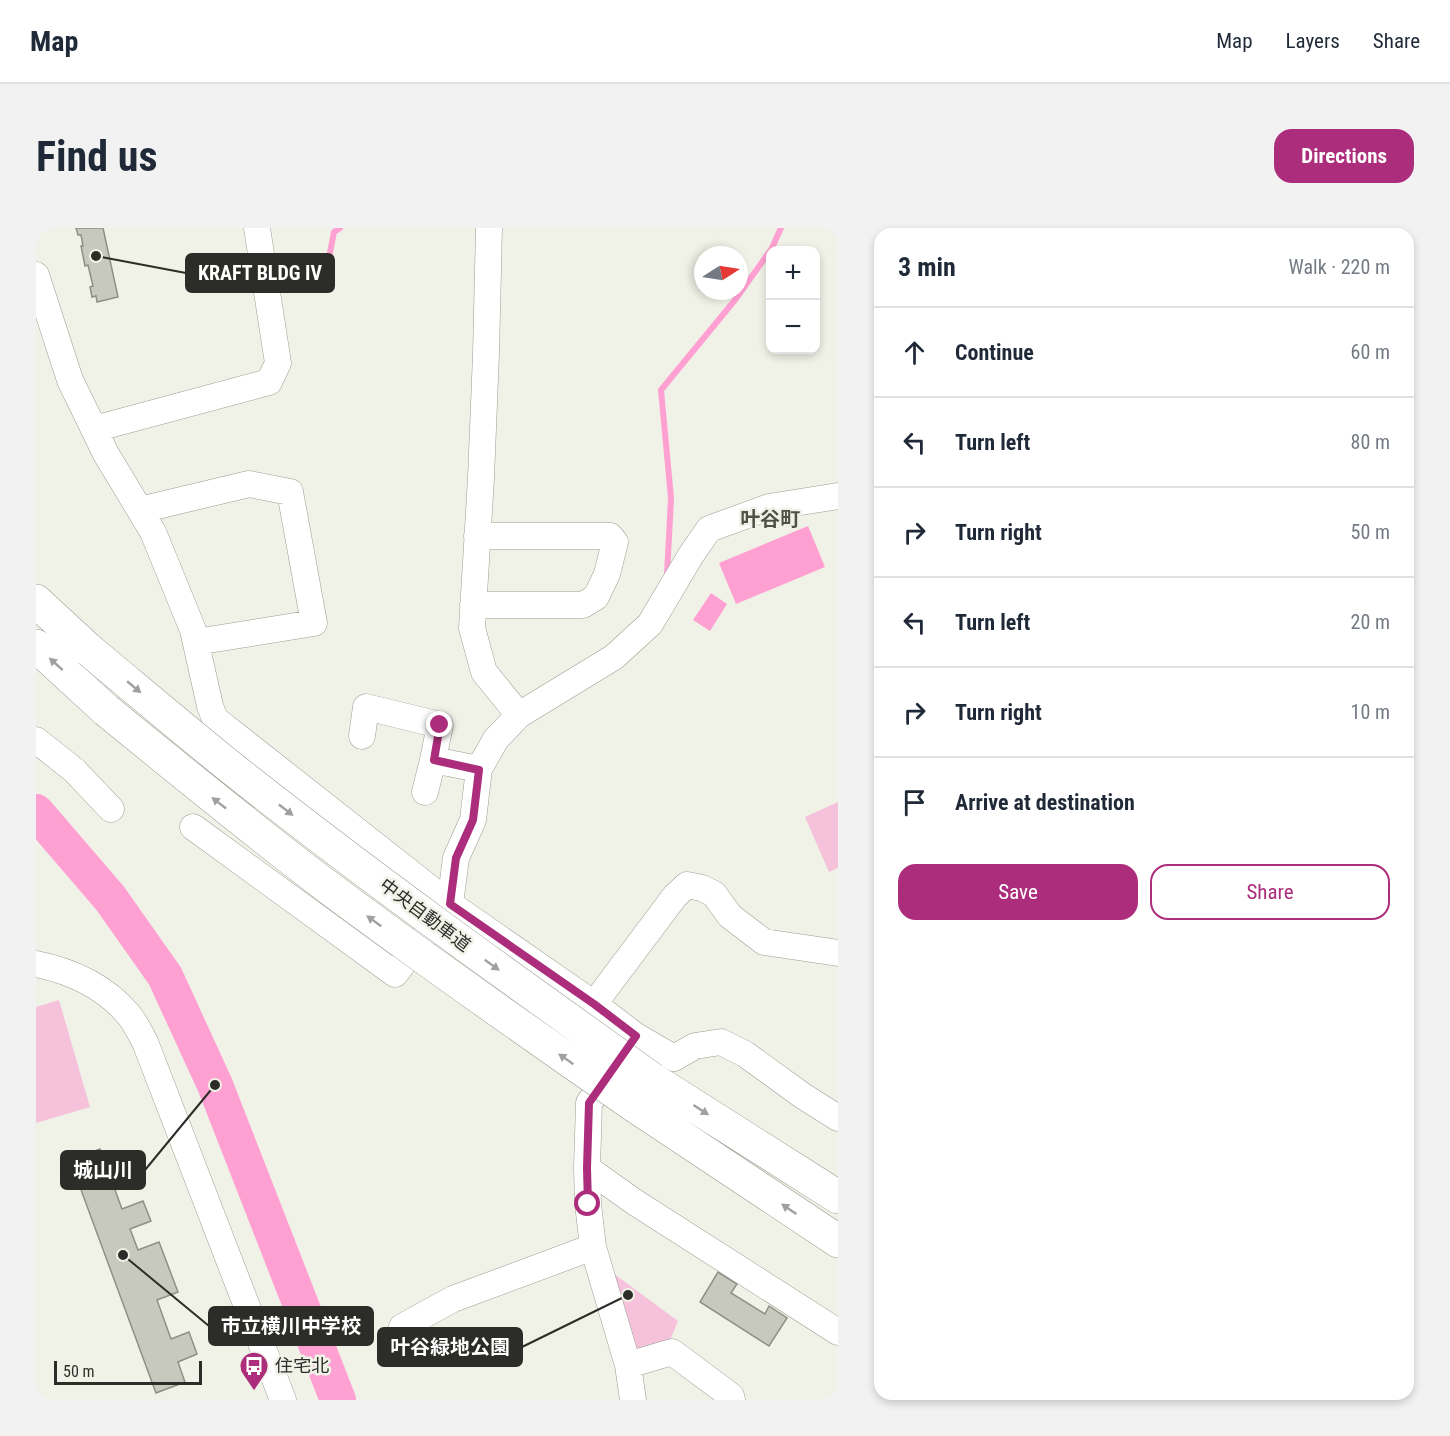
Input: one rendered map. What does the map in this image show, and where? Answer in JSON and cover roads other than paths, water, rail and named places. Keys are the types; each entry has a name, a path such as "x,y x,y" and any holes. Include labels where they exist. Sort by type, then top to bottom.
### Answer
{"highway":[{"name":"中央自動車道","path":"36,601 89,650 229,766 488,962 652,1079 838,1197"},
{"name":"中央自動車道","path":"36,646 106,710 207,794 323,884 467,989 632,1104 838,1241"}],"street":[{"path":"94,429 269,382 278,363 257,228"},
{"path":"489,228 481,478 472,628 484,672 519,715"},
{"path":"36,275 70,380 106,453 153,532 193,630 215,719 450,904 636,1036 674,1058 695,1046 721,1042 745,1054 838,1118"},
{"path":"140,510 249,484 290,492 314,623 196,642"},
{"path":"193,827 395,974 450,904 456,858 473,820 479,770 496,739 519,715 614,657 650,624 709,529 769,507 838,496"},
{"path":"473,605 583,605 596,597 607,574 615,542 610,536 477,536"},
{"path":"362,736 366,707 440,725 425,792"},
{"path":"36,740 74,770 111,809"},
{"path":"434,760 479,770"},
{"path":"594,1004 675,896 687,885 702,888 714,894 730,916 764,942 838,953"},
{"path":"36,964 65,971 94,985 111,997 129,1015 145,1042 283,1400"},
{"path":"633,1400 628,1365 593,1247 587,1168 589,1103 636,1036"},
{"path":"587,1168 633,1201 835,1323"},
{"path":"402,1327 453,1299 593,1247"},
{"path":"628,1365 672,1352 734,1399"}],"waterway":[{"path":"324,284 334,232 340,228"},
{"path":"773,246 781,228"},
{"path":"667,575 671,498 661,390 735,300 766,257"},
{"path":"36,812 110,898 165,976 215,1085 338,1400"}],"place":[{"name":"KRAFT BLDG IV","path":"96,256"},
{"name":"城山川","path":"215,1085"},
{"name":"市立横川中学校","path":"123,1255"},
{"name":"叶谷緑地公園","path":"628,1295"},
{"name":"住宅北","path":"254,1392"}],"district":[{"name":"叶谷町","path":"770,519"}]}
